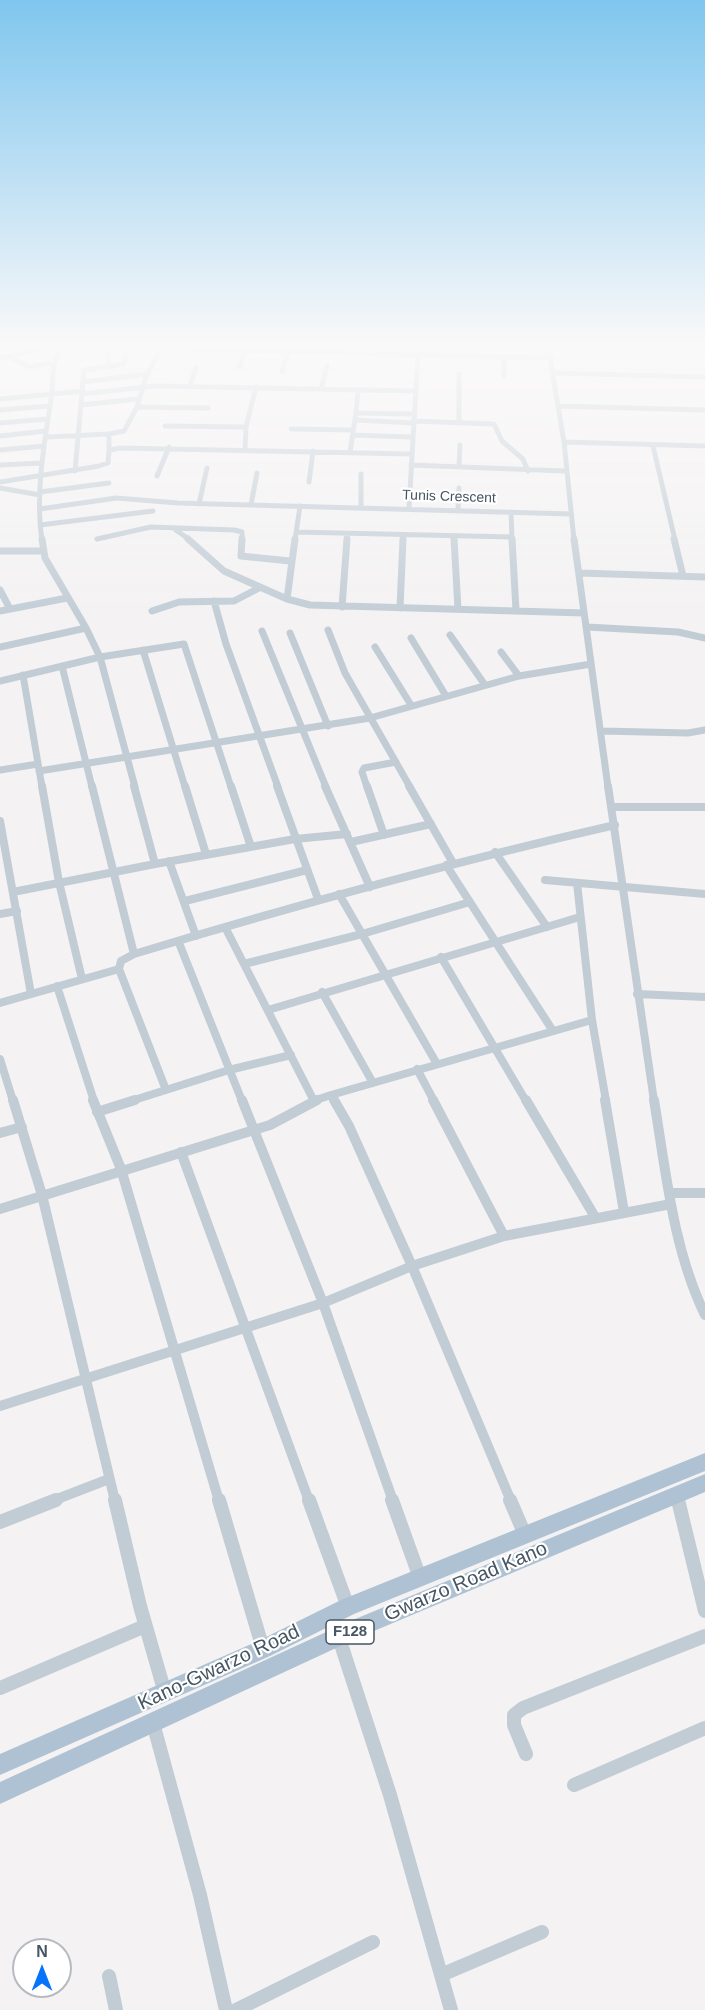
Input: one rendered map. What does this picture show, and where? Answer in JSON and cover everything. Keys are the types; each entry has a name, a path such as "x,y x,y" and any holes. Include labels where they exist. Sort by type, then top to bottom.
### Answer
{"main road":[{"name":"Kano-Gwarzo Road","path":"9,1762 263,1649 348,1607 705,1462"},
{"name":"Gwarzo Road Kano","path":"0,1793 339,1638 705,1483"},
{"path":"9,1762 24,1782"}],"street":[{"path":"46,440 41,463 40,493 43,551 100,657 155,864"},
{"path":"75,471 78,440"},
{"path":"0,482 75,471 108,463 109,440"},
{"path":"244,449 245,440"},
{"path":"350,452 352,440"},
{"path":"409,508 412,440"},
{"path":"501,440 523,459 528,471"},
{"path":"705,446 564,442 565,471 591,664 670,1199 690,1284 705,1315"},
{"path":"459,467 460,445"},
{"path":"0,450 45,446"},
{"path":"653,446 683,576"},
{"path":"109,450 169,447 411,454"},
{"path":"157,476 169,447"},
{"path":"309,482 313,451"},
{"path":"0,465 41,463"},
{"path":"411,465 565,471"},
{"path":"199,504 207,468"},
{"path":"251,505 257,473"},
{"path":"361,474 361,506"},
{"path":"0,488 40,493 109,483"},
{"path":"458,509 459,488"},
{"name":"Tunis Crescent","path":"40,509 116,498 199,504 361,506 571,514"},
{"path":"41,528 153,511 162,502"},
{"path":"287,599 290,561 300,506"},
{"path":"151,527 153,511"},
{"path":"511,512 516,610"},
{"path":"97,539 151,527 242,532 241,556 290,561"},
{"path":"173,528 200,548 224,572 287,599 310,605 584,613"},
{"path":"296,532 512,537"},
{"path":"342,607 347,534"},
{"path":"400,608 404,535"},
{"path":"454,536 458,609"},
{"path":"0,551 43,551"},
{"path":"580,573 705,577"},
{"path":"152,611 179,603 239,600 259,588"},
{"path":"0,590 10,609"},
{"path":"0,611 67,598"},
{"path":"214,601 295,839 318,899"},
{"path":"587,627 678,632 705,638"},
{"path":"0,647 86,628"},
{"path":"328,630 345,673 431,824 470,903 553,1030"},
{"path":"262,631 301,730 370,887"},
{"path":"290,633 300,663 328,726"},
{"path":"450,635 485,685"},
{"path":"411,638 446,696"},
{"path":"0,681 100,657 185,645 251,847"},
{"path":"375,647 411,705"},
{"path":"143,650 206,854"},
{"path":"501,652 519,676"},
{"path":"0,770 126,758 328,726 370,718 519,676 555,668 591,664"},
{"path":"62,666 134,954"},
{"path":"23,675 59,882 82,979"},
{"path":"601,731 668,733 705,730"},
{"path":"384,835 362,772 364,768 396,762"},
{"path":"613,807 705,807"},
{"path":"0,821 2,843 17,910 31,994"},
{"path":"13,892 114,870 295,839 384,835 431,824"},
{"path":"166,1090 119,969 121,961 134,954 178,943 318,899 495,852 615,825"},
{"path":"495,852 547,927"},
{"path":"169,861 196,936"},
{"path":"185,901 307,870"},
{"path":"0,877 10,874"},
{"path":"545,880 705,894"},
{"path":"577,883 592,1020 624,1212"},
{"path":"339,894 437,1064"},
{"path":"244,964 470,903"},
{"path":"0,914 17,910"},
{"path":"268,1010 384,973 580,917"},
{"path":"225,927 313,1099"},
{"path":"178,943 323,1303 420,1578"},
{"path":"441,957 595,1217"},
{"path":"0,1003 119,969"},
{"path":"57,986 97,1112 121,1169 263,1649"},
{"path":"322,992 373,1083"},
{"path":"638,994 705,997"},
{"path":"0,1209 121,1169 284,1120 313,1099 592,1020"},
{"path":"97,1112 229,1070 291,1055"},
{"path":"0,1059 42,1195 145,1626 165,1693"},
{"path":"417,1069 504,1236"},
{"path":"331,1095 349,1126 412,1266 525,1535"},
{"path":"0,1133 22,1127"},
{"path":"181,1152 348,1607"},
{"path":"0,1406 323,1303 412,1266 504,1236 705,1193"},
{"path":"0,1522 109,1479"},
{"path":"677,1494 705,1611"},
{"path":"0,1688 145,1626"},
{"path":"526,1754 514,1725 514,1715 523,1708 705,1636"},
{"path":"339,1638 374,1743 451,2010"},
{"path":"153,1723 200,1895 226,2010"},
{"path":"574,1785 705,1728"},
{"path":"441,1975 542,1932"},
{"path":"236,2010 373,1942"},
{"path":"109,1976 116,2010"}]}
